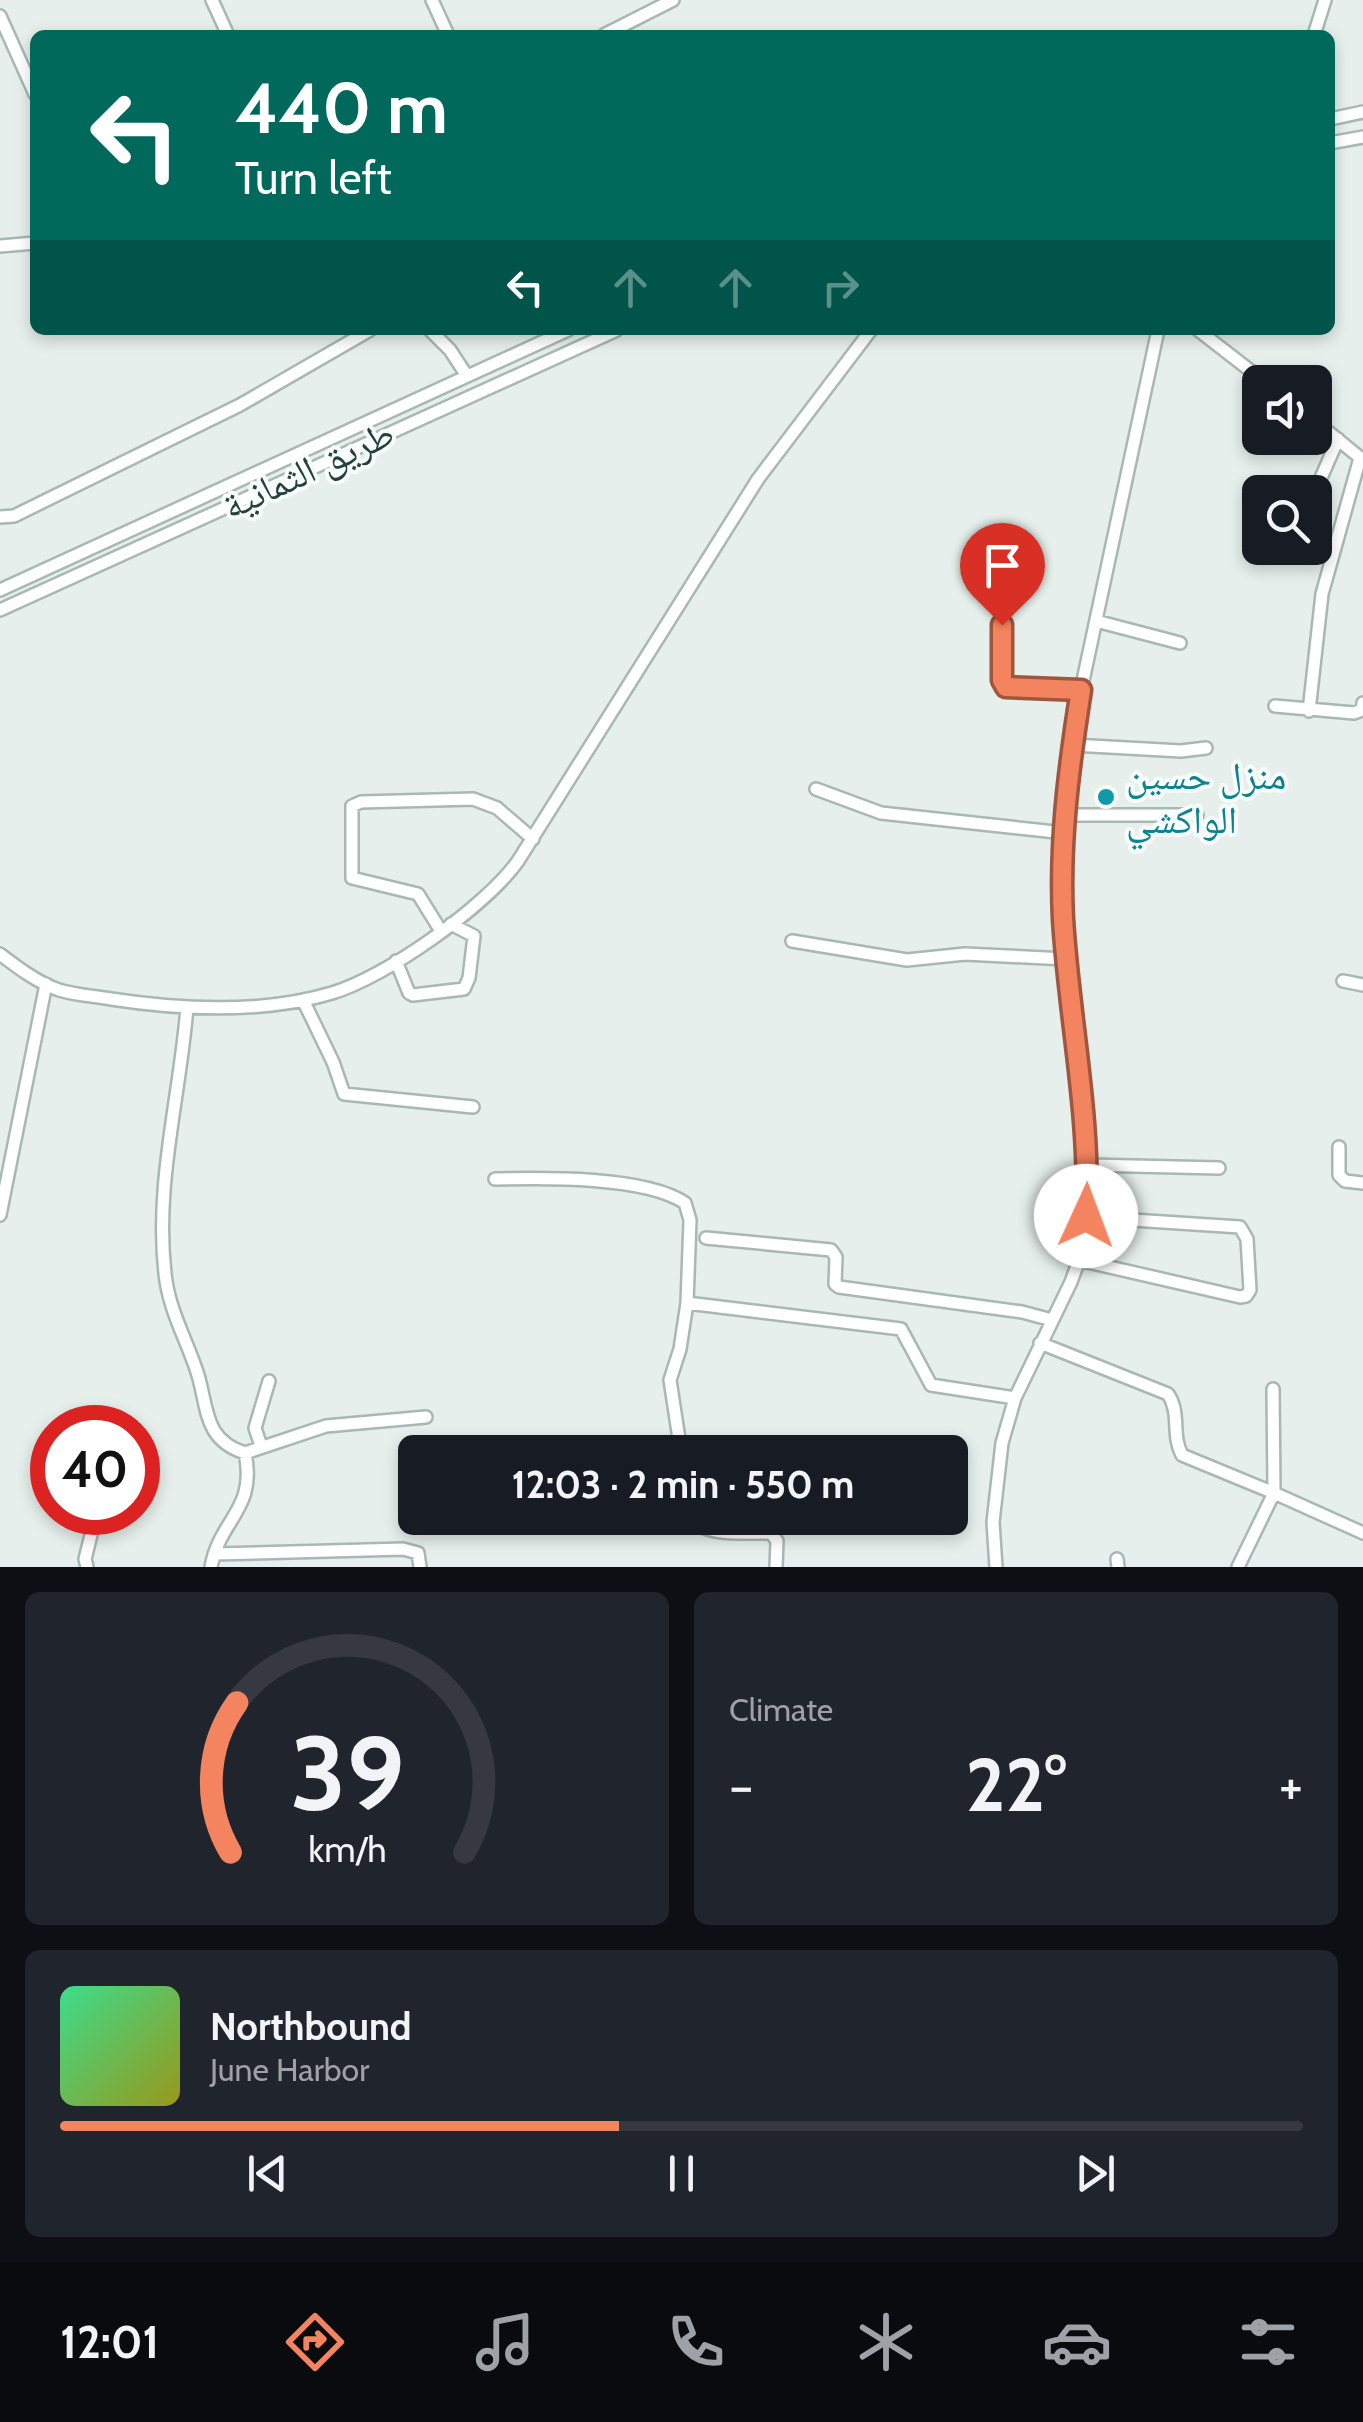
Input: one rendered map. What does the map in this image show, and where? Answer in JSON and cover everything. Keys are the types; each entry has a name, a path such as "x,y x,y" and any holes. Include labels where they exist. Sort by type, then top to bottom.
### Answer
{"street":[{"path":"212,0 226,30"},
{"path":"432,0 446,30"},
{"path":"614,30 673,0"},
{"path":"1316,30 1325,0"},
{"path":"0,16 30,83"},
{"path":"1335,117 1363,112"},
{"path":"1335,142 1363,137"},
{"path":"0,246 30,243"},
{"path":"0,517 14,516 240,406 361,335"},
{"path":"435,335 467,376"},
{"path":"0,590 557,335"},
{"name":"طريق الثمانية","path":"0,610 606,335"},
{"path":"0,954 46,984 78,994 187,1007 252,1006 303,1000 362,982 446,927 497,886 533,839 758,479 867,335"},
{"path":"996,1567 993,1522 997,1475 1015,1398 1079,1260 1086,1216 1088,1164 1066,959 1064,815 1081,690 1157,335"},
{"path":"1204,335 1243,365"},
{"path":"1309,711 1322,594 1361,459 1332,434"},
{"path":"1322,475 1338,438"},
{"path":"1096,621 1180,643"},
{"path":"1002,625 1002,680 1006,687 1081,690"},
{"path":"1275,706 1359,713 1363,703"},
{"path":"1073,745 1181,751 1206,748"},
{"path":"816,789 881,813 1065,833"},
{"path":"396,961 409,993 414,996 464,989 470,978 474,936 446,927 418,894 352,878 352,806 360,802 473,799 497,808 533,839"},
{"path":"1064,815 1197,815"},
{"path":"792,941 907,960 965,954 1066,959"},
{"path":"1344,981 1363,984"},
{"path":"0,1215 46,984"},
{"path":"303,1000 344,1094 473,1106"},
{"path":"187,1007 164,1171 166,1280 173,1313 195,1366 208,1424 222,1443 244,1454"},
{"path":"1338,1146 1339,1175 1345,1181 1363,1183"},
{"path":"1088,1164 1219,1168"},
{"path":"496,1179 634,1186 680,1200 688,1208 687,1303 670,1380 678,1435"},
{"path":"1079,1260 1240,1297 1250,1290 1247,1238 1240,1227 1086,1216"},
{"path":"706,1238 831,1250 836,1258 836,1284 845,1289 971,1304 1052,1320"},
{"path":"687,1303 901,1329 928,1383 1015,1398"},
{"path":"1040,1343 1168,1394 1176,1405 1178,1448 1182,1455 1363,1533"},
{"path":"261,1446 256,1428 270,1381"},
{"path":"1238,1567 1274,1492 1272,1389"},
{"path":"244,1454 326,1426 426,1417"},
{"path":"244,1454 247,1492 220,1535 213,1560 403,1549 418,1553 420,1567"},
{"path":"87,1567 91,1535"},
{"path":"772,1535 777,1541 776,1567"}],"place":[{"name":"منزل حسين الواكشي","path":"1106,797"}],"route":[{"path":"1002,625 1002,680 1006,687 1081,690 1068,772 1062,882 1066,959 1088,1164 1086,1216"}]}
